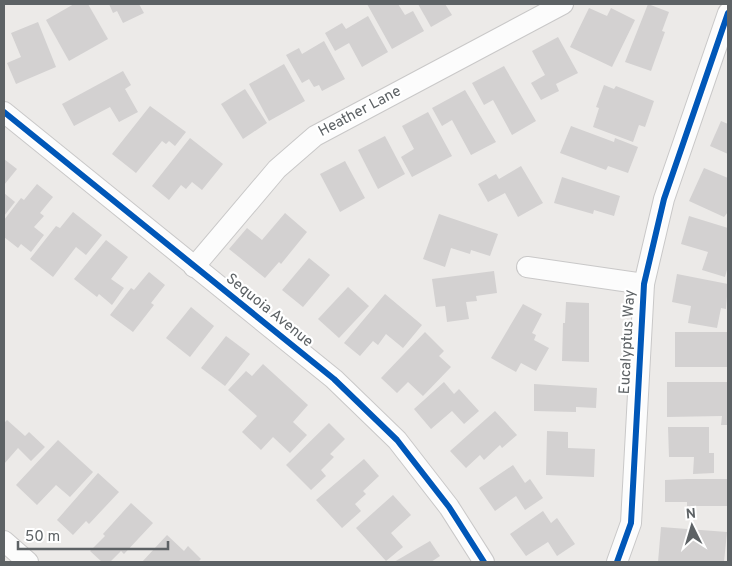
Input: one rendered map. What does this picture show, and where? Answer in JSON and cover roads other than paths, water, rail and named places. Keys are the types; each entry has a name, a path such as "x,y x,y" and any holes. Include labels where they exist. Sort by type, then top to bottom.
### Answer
{"street":[{"name":"Heather Lane","path":"194,267 277,169 315,136 563,4"},
{"name":"Eucalyptus Way","path":"617,562 631,523 644,284 664,199 728,13"},
{"name":"Sequoia Avenue","path":"4,112 334,379 397,440 449,507 484,562"},
{"path":"527,267 644,284"},
{"path":"4,541 28,562"}]}
